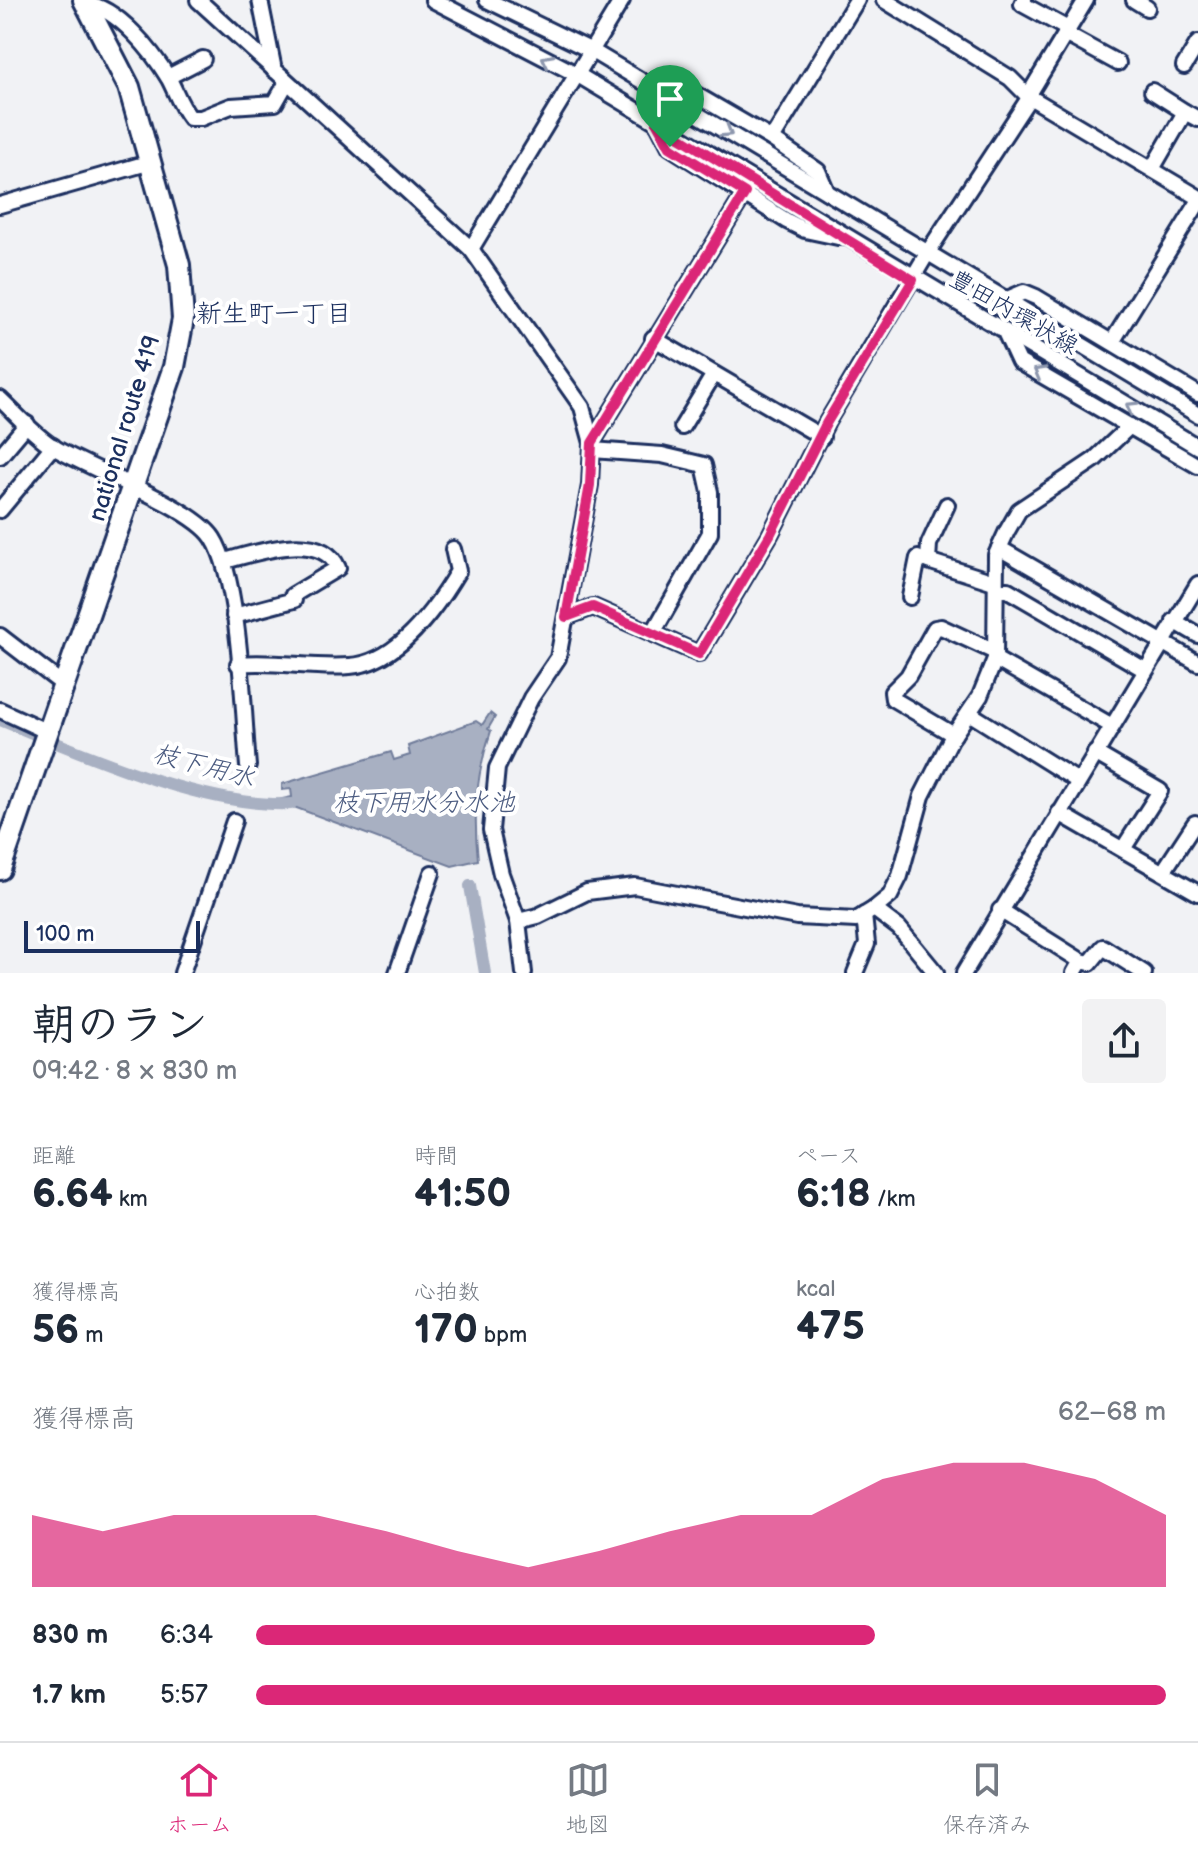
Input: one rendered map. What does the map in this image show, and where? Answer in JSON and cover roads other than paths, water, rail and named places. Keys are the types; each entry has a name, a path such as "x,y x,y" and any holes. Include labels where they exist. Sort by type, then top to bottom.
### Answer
{"highway":[{"name":"national route 419","path":"0,869 174,367 183,319 179,265 129,87 85,2"}],"street":[{"path":"198,0 471,249 582,407 592,446 590,485 558,658 531,698 497,768 491,830 501,874 518,921 524,973"},
{"path":"260,0 274,70"},
{"name":"豊田内環状線","path":"433,0 578,75 913,280 1198,449"},
{"name":"豊田内環状線","path":"487,0 592,51 1005,300 1194,409"},
{"path":"515,0 522,16"},
{"path":"471,249 622,0"},
{"path":"772,139 857,0"},
{"path":"884,0 1010,78 1029,96 1198,200 1112,342"},
{"path":"1024,0 1022,4 1118,63"},
{"path":"566,617 593,607 699,654 770,535 928,252 1029,96 1086,0"},
{"path":"1134,0 1147,8"},
{"path":"85,2 101,5 137,38 168,77 185,112 195,119 231,106 275,103 287,82"},
{"path":"1184,66 1198,43"},
{"path":"168,77 203,59"},
{"path":"1152,91 1191,116 1152,169"},
{"path":"668,96 693,93 772,139 818,171 827,192"},
{"path":"657,123 670,147 805,230 846,238"},
{"path":"0,205 151,162"},
{"path":"592,446 653,338 745,193"},
{"path":"1005,300 1024,292 1198,394"},
{"path":"1006,334 1019,362 1198,466"},
{"path":"653,338 822,437"},
{"path":"1150,366 1159,375 1165,395"},
{"path":"682,427 714,374"},
{"path":"0,399 53,446 134,487 204,529 225,561 234,616 248,766"},
{"path":"0,456 27,424"},
{"path":"518,921 538,916 587,892 635,886 797,917 856,920 890,896 900,876 922,796 969,713 995,655 995,586 999,548 1019,510 1094,460 1130,426"},
{"path":"0,510 53,446"},
{"path":"592,446 662,455 704,465 710,492 710,533 653,633"},
{"path":"1175,452 1198,449"},
{"path":"910,597 919,558 947,505"},
{"path":"225,561 294,544 331,557 338,568 314,579 293,595 294,600 234,616"},
{"path":"999,548 1198,663"},
{"path":"238,664 261,661 352,666 376,658 426,619 458,571 453,549"},
{"path":"919,558 1008,590 1145,670"},
{"path":"964,973 1198,584"},
{"path":"1174,621 1198,635"},
{"path":"954,735 893,699 892,692 908,676 935,628 941,627 995,655 1112,726"},
{"path":"0,636 65,686"},
{"path":"0,710 45,741"},
{"path":"969,713 1078,781"},
{"path":"1095,753 1160,791 1123,849"},
{"path":"1059,813 1198,893"},
{"path":"182,973 234,821"},
{"path":"1163,872 1195,823"},
{"path":"397,973 432,873"},
{"path":"1000,910 1078,967 1090,963 1103,947 1144,973"},
{"path":"855,973 867,944 869,912"},
{"path":"869,912 899,928 936,973"}],"water":[{"name":"枝下用水分水池","path":"490,713 495,717 488,729 491,731 477,794 478,860 452,866 294,807 278,809 277,800 292,797 291,789 282,790 282,784 391,752 394,760 410,755 408,746 476,721 482,725"}],"waterway":[{"path":"0,720 105,762 182,788 257,803 291,804"},
{"name":"枝下用水","path":"470,886 485,973"}],"district":[{"name":"新生町一丁目","path":"274,313"}]}
